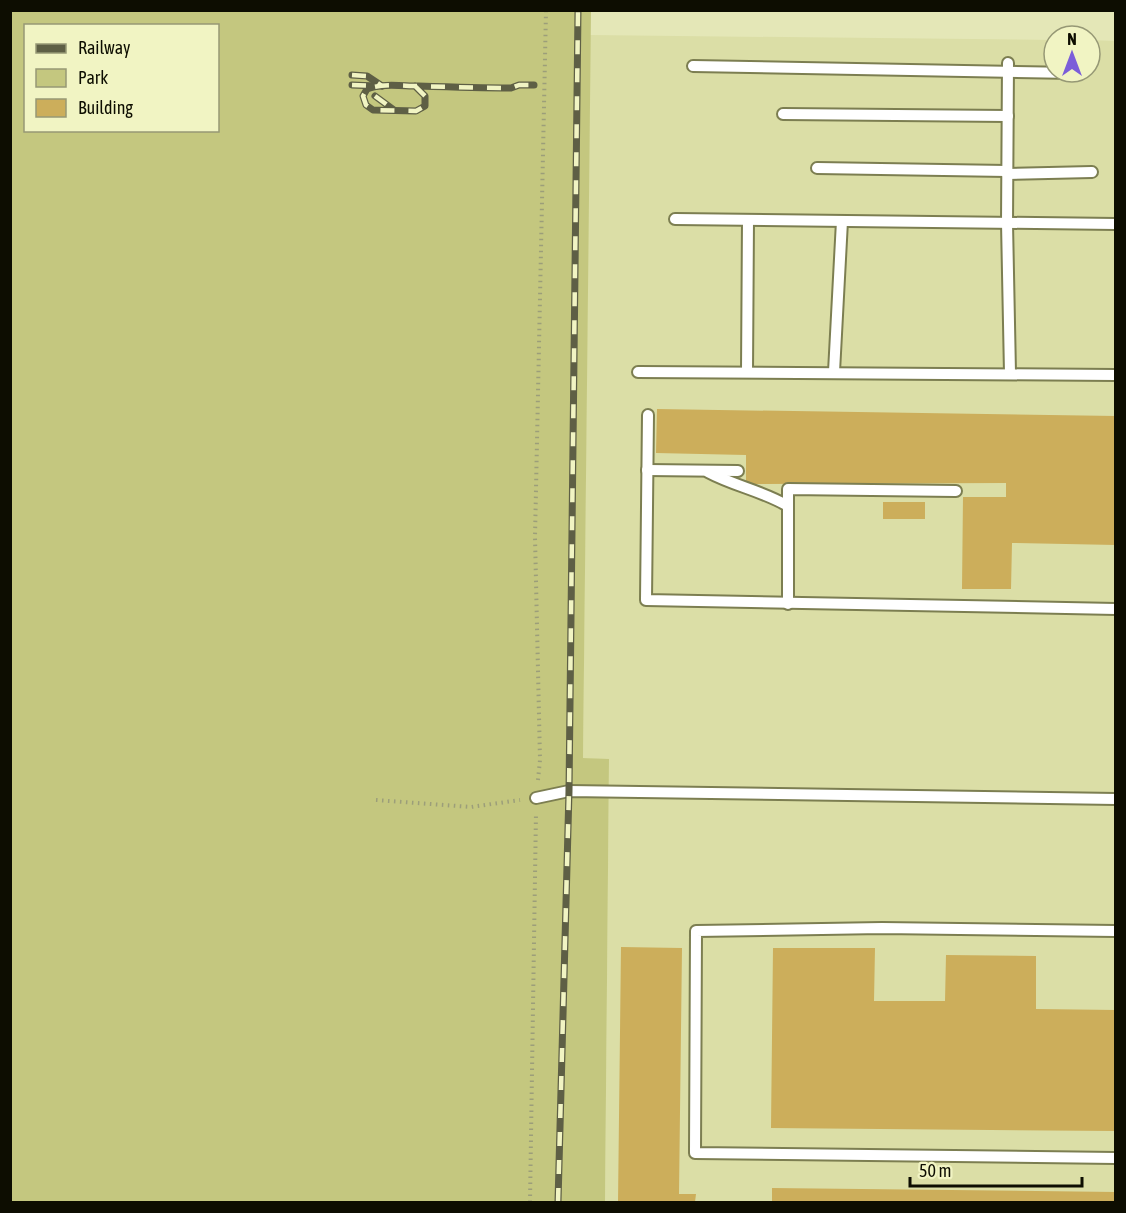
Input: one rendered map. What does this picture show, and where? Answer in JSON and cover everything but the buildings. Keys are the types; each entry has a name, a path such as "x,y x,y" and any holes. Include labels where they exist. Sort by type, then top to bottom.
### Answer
{"lane":[{"path":"693,66 1008,68 1042,71"},
{"path":"1008,68 1007,223 1010,373"},
{"path":"783,114 1008,116"},
{"path":"817,168 1007,173 1092,172"},
{"path":"675,219 1116,224"},
{"path":"747,372 748,220"},
{"path":"834,372 842,221"},
{"path":"638,372 1116,375"},
{"path":"648,415 646,600 1116,609"},
{"path":"647,470 738,471"},
{"path":"706,471 723,480 771,496 788,506"},
{"path":"788,604 788,489 956,491"},
{"path":"536,798 569,791 1116,799"},
{"path":"1116,931 882,928 696,931 695,1141 695,1153 1116,1158"}],"path":[{"path":"530,1203 536,798 540,760 535,537 546,10"},
{"path":"376,800 471,807 536,798"}],"shaded area":[{"path":"590,35 1042,40 1042,84 1102,84 1102,40 1115,41 1115,1202 605,1202 609,760 583,758"}],"green space":[{"path":"10,11 591,11 583,758 609,759 605,1202 11,1202"}],"railway":[{"path":"558,1202 569,791 578,10"},
{"path":"352,75 367,76 382,86"},
{"path":"352,85 376,86"},
{"path":"415,86 425,96 425,106 416,111 373,110 366,105 363,96 367,89 386,85 476,88 511,88 519,85 534,85"},
{"path":"375,96 394,110"}]}
